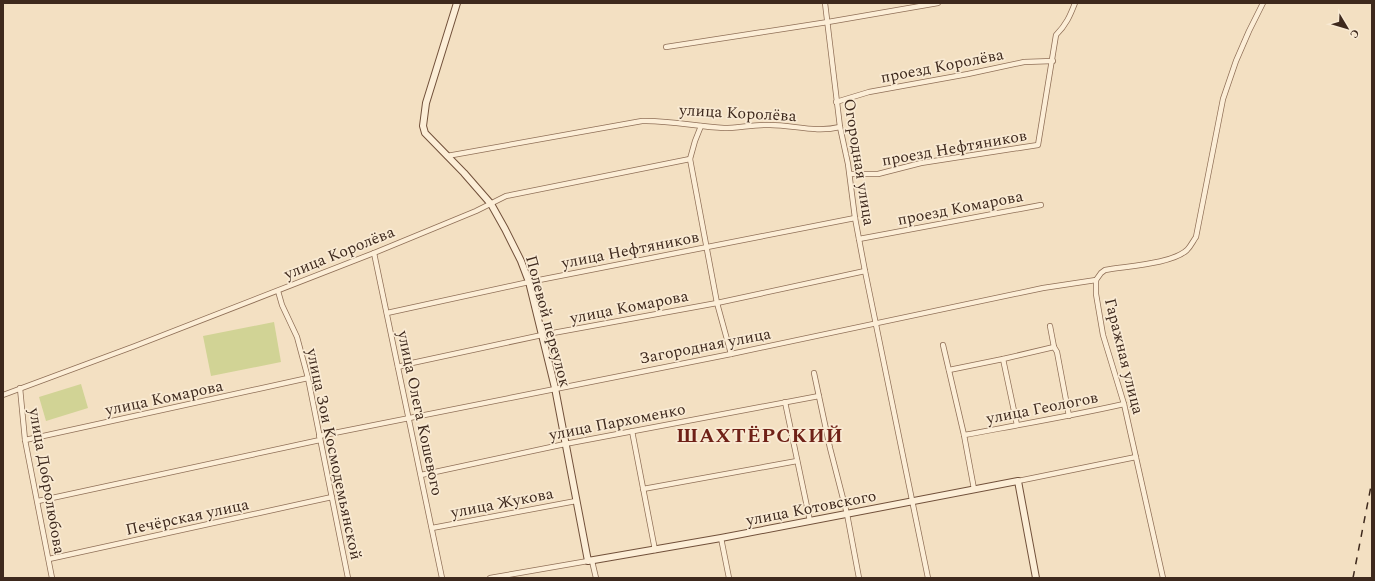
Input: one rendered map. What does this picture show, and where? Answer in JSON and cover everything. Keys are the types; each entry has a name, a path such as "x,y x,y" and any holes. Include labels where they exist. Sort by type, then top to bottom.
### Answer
{"street":[{"name":"Полевой переулок","path":"457,3 426,103 423,126 425,133 464,173 490,204 513,244 529,282 555,388 576,501 590,561 596,578"},
{"name":"Огородная улица","path":"825,3 836,102 850,174 855,218 911,500"},
{"path":"666,47 938,3"},
{"path":"1053,61 1056,36 1065,26 1074,3"},
{"name":"Гаражная улица","path":"1163,578 1124,404 1103,335 1096,294 1096,280 1105,270 1174,258 1188,250 1192,244 1196,237 1223,99 1236,61 1263,3"},
{"name":"проезд Королёва","path":"836,102 869,92 1024,62 1053,61"},
{"name":"проезд Нефтяников","path":"850,174 878,174 922,163 1038,145 1053,61"},
{"name":"улица Королёва","path":"447,156 642,121 661,121 725,128 770,125 828,130 840,126"},
{"path":"701,126 690,159 717,302 731,354"},
{"name":"улица Королёва","path":"3,395 278,291 476,211 513,194 690,159"},
{"name":"проезд Комарова","path":"859,239 1041,205"},
{"name":"улица Нефтяников","path":"387,313 529,282 855,218"},
{"name":"улица Олега Кошевого","path":"374,253 410,418 442,578"},
{"name":"улица Комарова","path":"398,367 542,335 717,302 865,271"},
{"name":"Загородная улица","path":"320,438 555,388 876,324 1043,288 1096,280"},
{"name":"улица Зои Космодемьянской","path":"278,291 282,306 297,337 308,378 348,578"},
{"path":"1050,326 1054,347 1057,352 1069,416"},
{"path":"943,345 964,435 974,489"},
{"path":"949,370 1054,347"},
{"path":"1003,359 1017,425"},
{"path":"814,374 830,448 847,514 860,578"},
{"name":"улица Комарова","path":"25,440 308,378"},
{"name":"улица Добролюбова","path":"20,388 25,440 52,578"},
{"name":"улица Пархоменко","path":"421,475 565,444 819,396"},
{"path":"786,402 810,521"},
{"name":"улица Геологов","path":"964,435 1069,416 1124,404"},
{"path":"632,431 655,550"},
{"path":"38,501 320,438"},
{"name":"улица Котовского","path":"490,578 721,538 1136,457"},
{"path":"643,489 798,461"},
{"path":"1018,481 1036,578"},
{"name":"Печёрская улица","path":"49,559 332,497"},
{"path":"911,500 928,578"},
{"name":"улица Жукова","path":"432,528 576,501"},
{"path":"721,538 729,578"}],"green space":[{"path":"274,322 281,362 211,376 203,336"},
{"path":"81,384 88,408 46,421 39,397"}],"railway":[{"path":"1353,578 1372,481"}],"district":[{"name":"ШАХТЁРСКИЙ","path":"760,435"}]}
